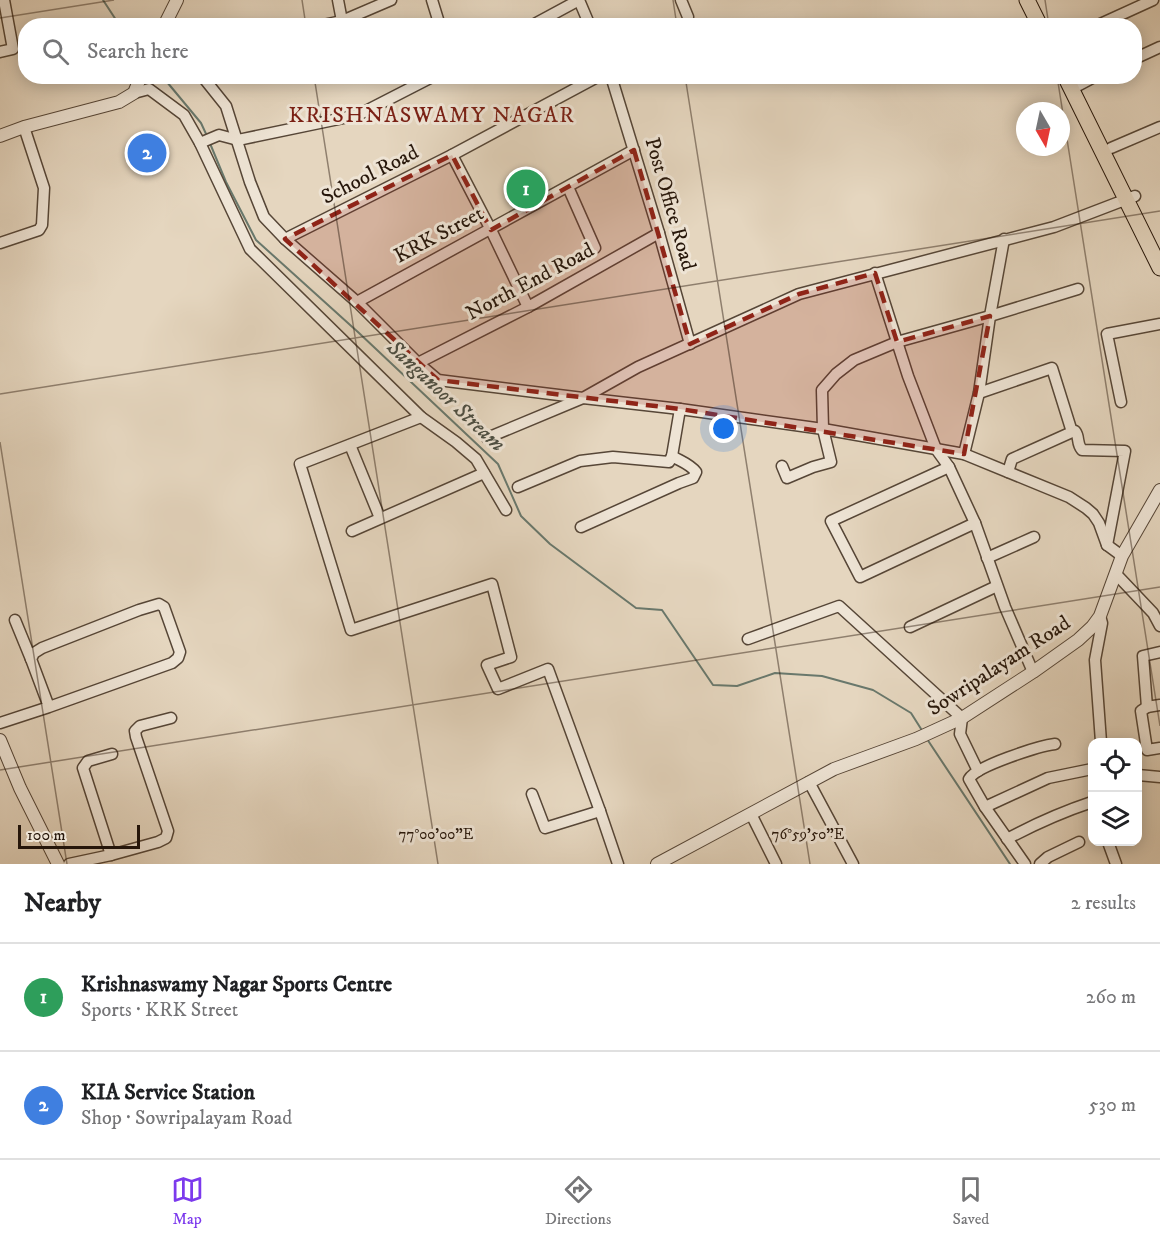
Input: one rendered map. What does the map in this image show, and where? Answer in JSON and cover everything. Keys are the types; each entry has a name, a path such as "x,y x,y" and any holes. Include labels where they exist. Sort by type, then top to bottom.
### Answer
{"main road":[{"path":"1027,0 1036,18"},
{"path":"1038,0 1046,18"},
{"path":"1069,84 1160,248"},
{"path":"1079,84 1111,148 1160,268"}],"street":[{"path":"0,52 13,50 4,0"},
{"path":"168,18 177,0"},
{"path":"338,0 341,18"},
{"path":"349,18 391,0"},
{"path":"432,0 438,18"},
{"path":"546,18 579,0 587,18"},
{"path":"681,0 688,17"},
{"path":"1114,18 1153,0"},
{"path":"1142,55 1160,47"},
{"path":"134,93 138,84"},
{"path":"208,84 226,106 250,183 264,217 438,380 823,429 964,454 1069,497 1086,508 1099,523 1107,545 1122,556"},
{"path":"200,143 219,135 238,141 358,115 418,84"},
{"name":"School Road","path":"285,239 452,155 584,84"},
{"name":"Post Office Road","path":"613,84 690,344"},
{"path":"0,136 24,127 119,102 134,93 149,89 184,116 200,143 250,249 421,417 476,459 506,510"},
{"path":"0,243 39,230 42,225 44,188 24,127"},
{"path":"1111,148 1160,127"},
{"name":"KRK Street","path":"357,302 634,150"},
{"path":"452,155 528,307"},
{"path":"568,187 595,248"},
{"path":"487,438 584,398 638,367 799,294 1054,227 1131,198"},
{"name":"North End Road","path":"418,363 528,307 659,233"},
{"path":"964,454 979,393 1004,239"},
{"path":"874,273 908,376 936,449 949,467 975,523 1005,607 1033,672"},
{"path":"782,466 787,478 831,462 823,429 822,390 836,374 854,360 897,342 1078,289"},
{"path":"1121,402 1107,334 1160,324"},
{"path":"979,393 1052,368 1071,432"},
{"path":"518,487 580,461 613,457 669,462 680,409"},
{"path":"421,417 300,464 351,630 492,584 510,657 487,664 498,689 548,669 618,864"},
{"path":"1008,472 1012,459 1075,431 1078,446 1082,450 1125,451 1107,545"},
{"path":"350,446 380,518"},
{"path":"581,527 693,478 696,472 691,466 672,456"},
{"path":"949,467 831,521 860,577 975,523"},
{"path":"352,531 484,473"},
{"name":"Sowripalayam Road","path":"657,864 834,769 916,739 962,718 1078,640 1092,627 1100,615 1122,556 1159,492"},
{"path":"987,558 1034,537"},
{"path":"1116,574 1153,613 1160,626"},
{"path":"910,627 997,586"},
{"path":"0,723 172,663 178,658 180,652 164,607 159,604 42,648 34,653 31,659"},
{"path":"748,639 838,606 962,718 960,734 978,771"},
{"path":"1100,615 1102,622 1095,660 1101,738"},
{"path":"15,620 49,707"},
{"path":"1147,707 1143,656 1160,652"},
{"path":"1160,705 1147,707 1141,711 1147,750 1160,748"},
{"path":"69,864 111,855 166,838 168,831 135,731 140,726 171,718"},
{"path":"0,740 20,788 58,864"},
{"path":"1025,864 985,807 969,779 970,775 1029,750 1055,744"},
{"path":"111,855 84,768 88,761 112,754"},
{"path":"985,807 1048,778 1088,770"},
{"path":"1142,775 1160,777"},
{"path":"809,782 853,864"},
{"path":"532,794 545,828 600,812"},
{"path":"1007,839 1043,820 1088,803"},
{"path":"751,814 776,864"},
{"path":"1040,864 1048,857 1079,842"},
{"path":"1109,846 1114,863"}],"highlighted area":[{"path":"634,150 690,344 799,294 875,273 897,342 990,316 964,454 680,409 438,380 285,239 452,155 491,230"}],"waterway":[{"name":"Sanganoor Stream","path":"103,0 115,18"},
{"name":"Sanganoor Stream","path":"169,84 201,123 207,136"},
{"name":"Sanganoor Stream","path":"209,141 226,182 256,240 498,464 521,516 550,544 636,608 662,610 713,685 737,686 775,673 822,676 873,690 911,713 923,732"},
{"name":"Sanganoor Stream","path":"927,739 1010,864"}],"place":[{"name":"KIA Service Station","path":"147,153"},
{"name":"Krishnaswamy Nagar Sports Centre","path":"526,189"}],"district":[{"name":"KRISHNASWAMY NAGAR","path":"432,115"}]}
